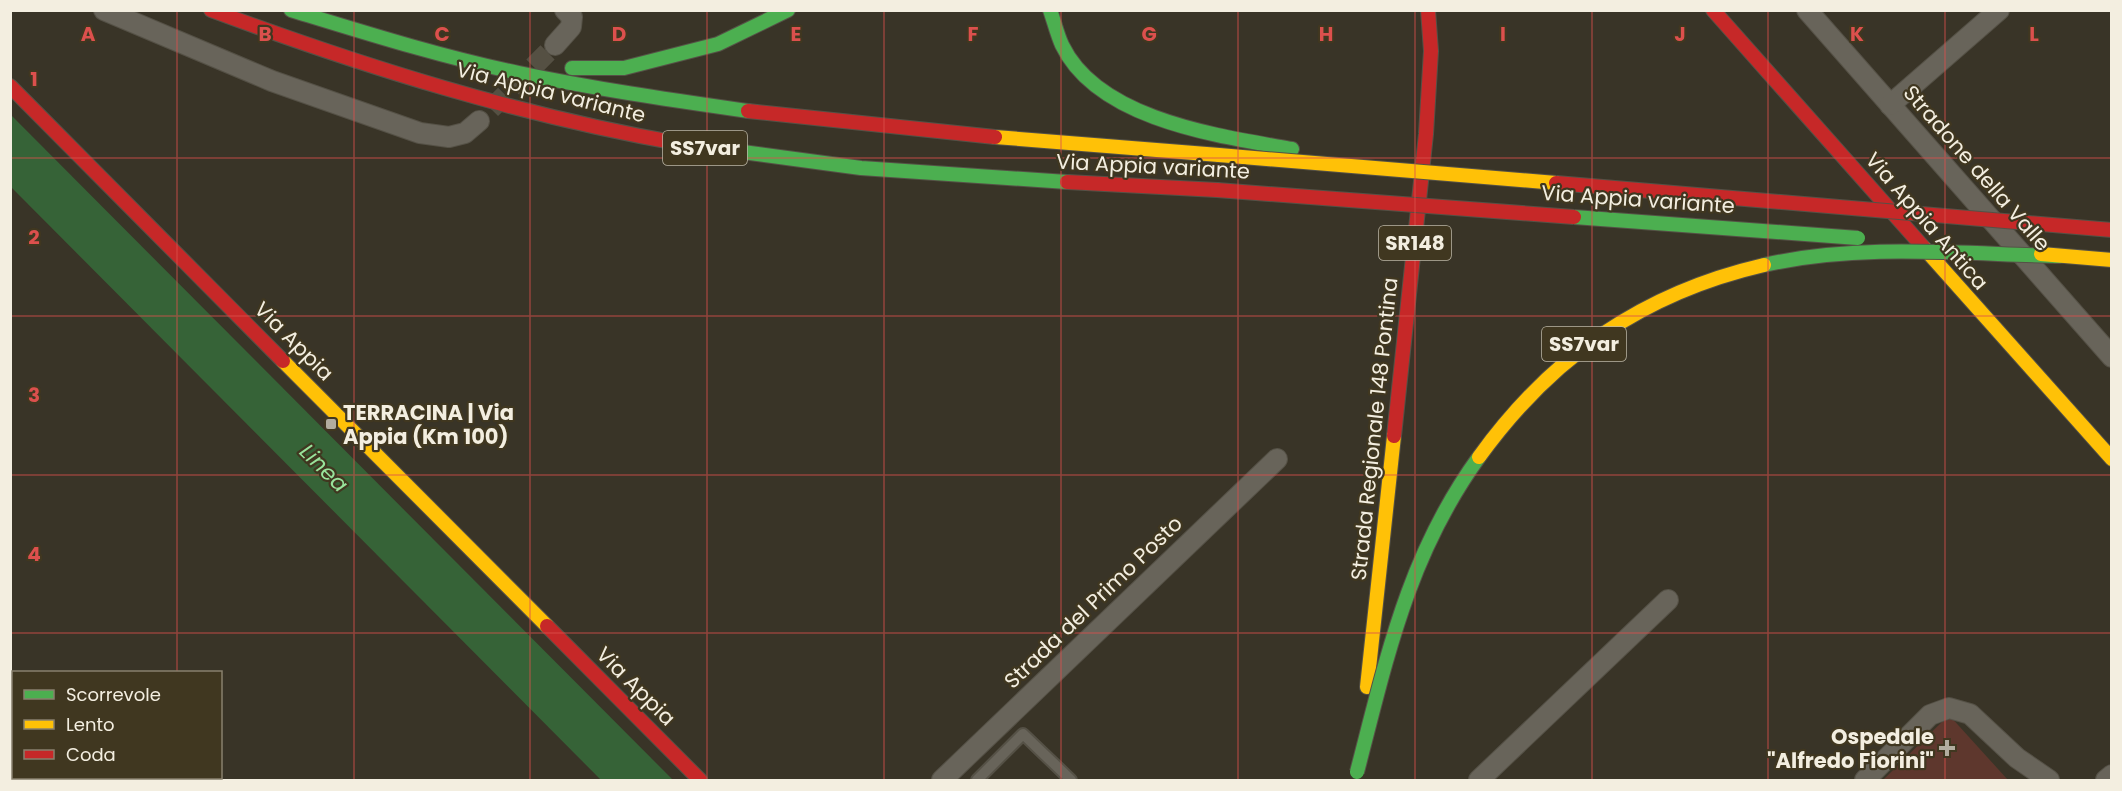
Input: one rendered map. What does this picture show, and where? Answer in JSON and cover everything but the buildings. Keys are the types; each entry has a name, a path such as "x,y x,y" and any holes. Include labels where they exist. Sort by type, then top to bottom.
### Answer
{"main road":[{"name":"Via Appia variante","path":"211,10 407,78 542,113 682,144 799,161 910,172 1217,189 1727,226 2112,260"},
{"name":"Via Appia variante","path":"291,10 346,29 490,66 723,109 896,129 2112,230"},
{"path":"346,29 532,65 624,68 718,44 788,10"},
{"path":"1050,10 1058,39 1066,55 1100,88 1144,112 1219,135 1412,172"},
{"name":"Strada Regionale 148 Pontina","path":"1357,778 1391,475 1430,90 1431,51 1428,10"},
{"name":"Via Appia Antica","path":"1713,10 2112,459"},
{"name":"Via Appia","path":"10,86 700,780"},
{"name":"SS7var","path":"1357,778 1395,624 1430,536 1468,471 1505,420 1544,377 1586,343 1637,310 1674,293 1728,273 1765,264 1801,258 1867,254 2061,256"}],"street":[{"path":"104,10 272,81 420,133 449,137 465,132 478,121"},
{"path":"555,45 571,27 572,16 565,10"},
{"name":"Stradone della Valle","path":"1807,10 2112,357"},
{"path":"1890,105 1999,10"},
{"name":"Strada del Primo Posto","path":"942,780 1277,459"},
{"path":"1479,780 1668,600"},
{"path":"1865,780 1930,715 1949,708 1970,714 2017,758 2049,780"},
{"path":"2106,780 2112,775"}],"lane":[{"path":"977,780 1023,734 1071,780"}],"shaded area":[{"name":"Ospedale \"Alfredo Fiorini\"","path":"1949,715 2008,780 1883,780"}],"water":[{"name":"Linea","path":"10,115 673,780 601,780 11,187"}],"tunnel":[{"path":"491,109 555,45"}],"traffic: fast":[{"path":"291,10 490,67 605,89 748,111"},
{"path":"572,68 624,68 718,44 788,10"},
{"path":"1050,10 1062,45 1079,70 1103,91 1131,107 1163,120 1230,138 1292,149"},
{"path":"683,144 861,168 1067,182"},
{"path":"1574,217 1858,238"},
{"path":"1764,265 1800,258 1874,252 2061,256"},
{"path":"1357,772 1390,648 1417,569 1434,531 1479,457"}],"traffic: slow":[{"path":"995,137 1219,155"},
{"path":"1219,155 1556,183"},
{"path":"1924,248 2112,459"},
{"path":"2041,254 2112,260"},
{"path":"1479,457 1537,388 1569,359 1604,334 1640,311 1679,293 1720,277 1764,265"},
{"path":"283,361 547,626"},
{"path":"1367,687 1394,436"}],"traffic: jam":[{"path":"211,10 327,51 444,88 563,119 683,144"},
{"path":"1394,436 1426,134 1431,51 1428,10"},
{"path":"1713,10 1924,248"},
{"path":"10,86 283,361"},
{"path":"748,111 995,137"},
{"path":"1067,182 1217,190"},
{"path":"1556,183 2112,230"},
{"path":"1217,190 1574,217"},
{"path":"547,626 700,780"}],"place":[{"name":"TERRACINA | Via Appia (Km 100)","path":"331,424"},
{"name":"Ospedale \"Alfredo Fiorini\"","path":"1947,748"}]}
